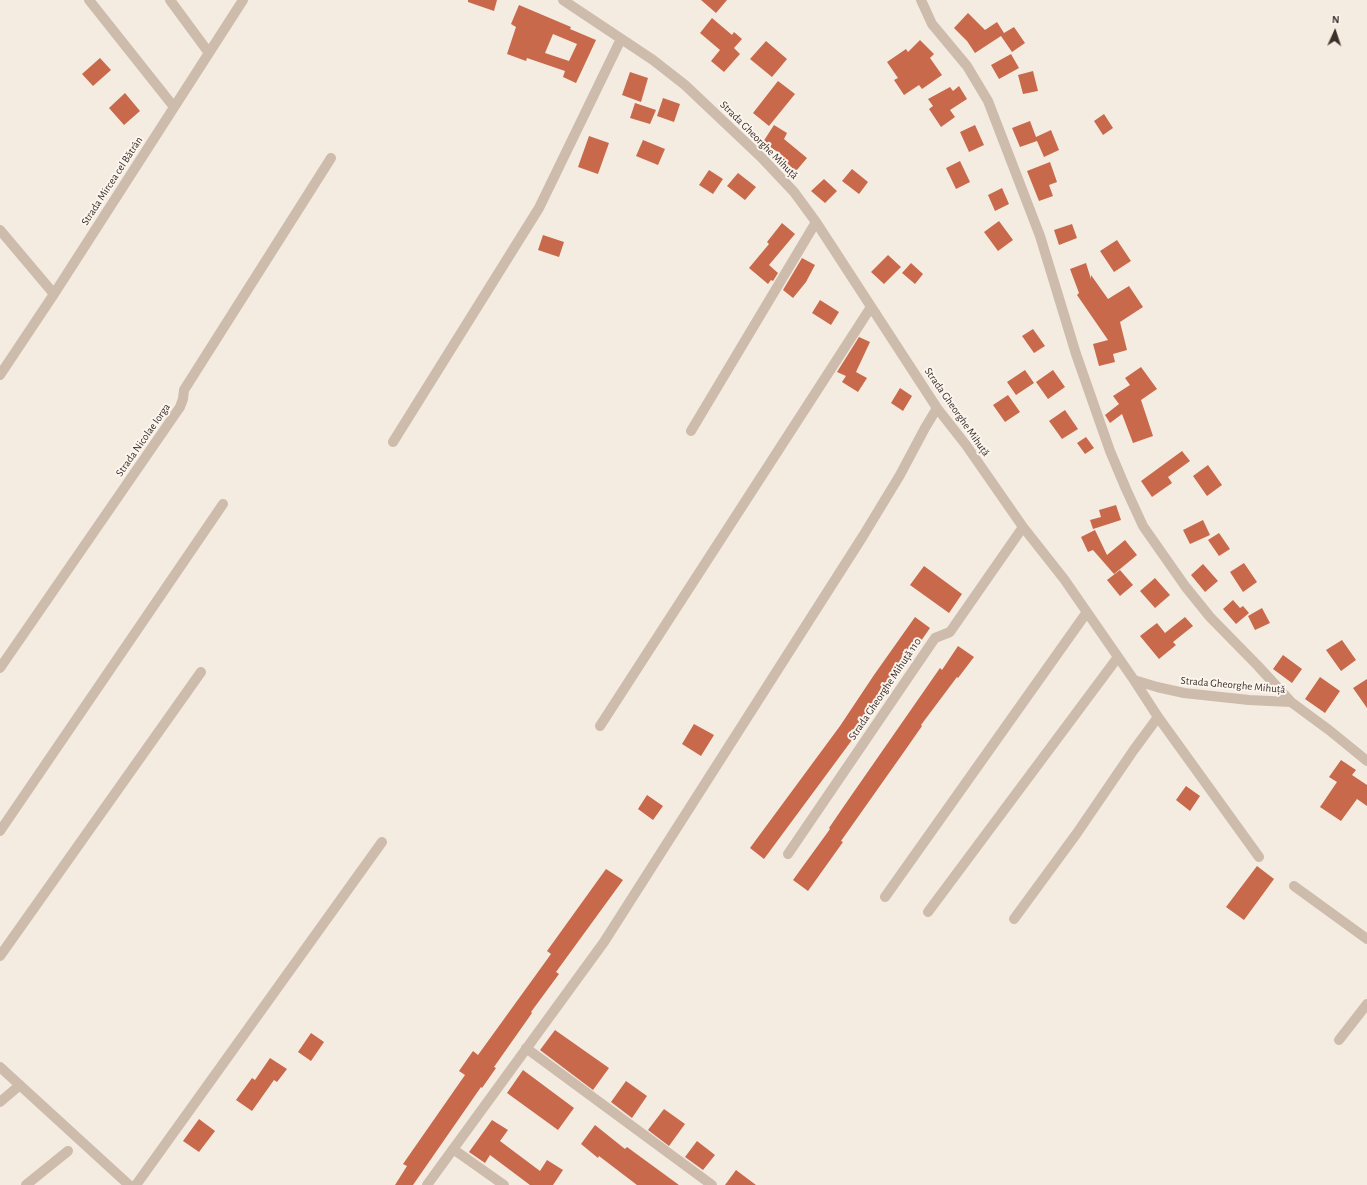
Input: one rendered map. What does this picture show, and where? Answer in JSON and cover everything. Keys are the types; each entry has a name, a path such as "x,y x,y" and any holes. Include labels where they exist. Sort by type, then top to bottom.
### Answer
{"street":[{"path":"89,0 174,108"},
{"path":"170,0 209,53"},
{"name":"Strada Mircea cel Bătrân","path":"0,375 54,294 243,0"},
{"name":"Strada Gheorghe Mihuță","path":"563,0 685,84 762,157 794,192 816,222 937,408 966,444 1023,527 1087,612 1134,680 1184,693 1249,700 1291,702 1367,761"},
{"path":"921,0 932,24 967,66 988,101 1040,236 1076,354 1110,451 1143,526 1185,586 1210,617 1291,702"},
{"path":"393,442 539,208 621,40"},
{"name":"Strada Nicolae Iorga","path":"0,668 180,407 184,390 331,158"},
{"path":"691,431 816,222"},
{"path":"0,230 54,294"},
{"path":"600,726 871,307"},
{"path":"427,1185 604,942 863,536 900,475 937,408"},
{"path":"0,831 223,504"},
{"name":"Strada Gheorghe Mihuță 110","path":"788,854 935,638 950,632 1023,527"},
{"path":"885,897 1087,612"},
{"path":"928,912 1118,657"},
{"path":"0,956 201,672"},
{"path":"1134,680 1158,717 1259,857"},
{"path":"1014,919 1077,833 1158,717"},
{"path":"136,1185 382,842"},
{"path":"1294,886 1367,939"},
{"path":"1339,1040 1367,1004"},
{"path":"526,1048 712,1185"},
{"path":"0,1067 129,1185"},
{"path":"0,1102 20,1085"},
{"path":"453,1149 504,1185"},
{"path":"26,1185 68,1151"}],"building":[{"path":"468,0 497,0 494,11 468,2"},
{"path":"701,0 727,0 716,13"},
{"path":"519,5 571,27 570,29 596,40 576,83 563,77 565,71 527,58 526,61 507,54 516,27 511,24","holes":["553,34 577,44 569,61 545,53"]},
{"path":"968,13 985,30 997,22 1004,33 1014,27 1025,43 1012,52 1001,36 975,53 967,41 954,28"},
{"path":"712,18 732,35 734,32 742,39 734,48 740,54 724,72 711,61 720,50 700,33"},
{"path":"920,40 934,54 930,58 942,75 922,89 919,85 904,95 894,80 898,78 887,62 906,49 908,52"},
{"path":"766,41 787,59 772,77 750,59"},
{"path":"1011,54 1019,68 999,79 991,65"},
{"path":"100,58 111,70 93,86 82,74"},
{"path":"1033,71 1038,91 1023,94 1018,75"},
{"path":"630,72 648,78 641,102 622,95"},
{"path":"778,81 795,94 769,126 753,113"},
{"path":"959,86 967,99 950,110 955,117 941,127 929,109 933,106 928,99 950,87 953,91"},
{"path":"125,93 140,111 124,125 109,108"},
{"path":"663,98 680,104 674,122 657,116"},
{"path":"635,103 656,110 650,124 630,118"},
{"path":"1104,114 1113,128 1103,135 1094,121"},
{"path":"1030,121 1036,137 1051,130 1059,150 1044,157 1037,141 1020,147 1012,128"},
{"path":"774,125 787,133 784,139 807,158 796,171 780,158 782,155 763,142"},
{"path":"975,125 984,145 969,152 960,132"},
{"path":"589,136 609,143 598,174 578,167"},
{"path":"643,140 665,149 658,165 636,156"},
{"path":"960,161 970,182 956,189 946,168"},
{"path":"1050,162 1057,182 1049,185 1053,196 1039,201 1027,171"},
{"path":"852,169 868,182 859,194 842,181"},
{"path":"709,170 723,179 713,194 699,185"},
{"path":"738,173 756,187 745,200 727,186"},
{"path":"824,179 837,191 825,203 811,191"},
{"path":"1002,188 1009,204 995,211 988,195"},
{"path":"999,221 1013,240 998,251 984,232"},
{"path":"782,223 795,234 769,265 778,273 773,281 771,280 768,284 749,268 769,244 767,242"},
{"path":"1072,224 1077,238 1059,245 1054,230"},
{"path":"543,235 564,242 559,257 538,250"},
{"path":"1117,240 1131,261 1114,272 1100,251"},
{"path":"888,255 901,267 884,284 871,272"},
{"path":"802,258 815,265 806,282 793,298 783,290"},
{"path":"911,263 923,274 915,284 902,273"},
{"path":"1086,263 1091,279 1091,275 1108,299 1129,286 1143,307 1120,322 1127,350 1113,354 1115,362 1099,366 1093,344 1108,340 1077,295 1079,293 1070,269"},
{"path":"820,300 839,312 831,325 812,313"},
{"path":"1033,329 1045,346 1034,353 1022,336"},
{"path":"859,337 870,342 856,372 867,378 858,392 842,382 846,376 837,372"},
{"path":"1141,367 1157,389 1141,400 1153,436 1133,443 1122,414 1110,423 1105,415 1119,404 1113,396 1130,385 1125,378"},
{"path":"1025,370 1034,383 1016,395 1007,382"},
{"path":"1053,370 1065,387 1048,399 1036,382"},
{"path":"900,388 912,396 903,411 891,403"},
{"path":"1008,395 1020,412 1005,422 993,405"},
{"path":"1065,410 1078,429 1062,439 1049,421"},
{"path":"1086,437 1094,448 1085,454 1077,443"},
{"path":"1182,451 1190,461 1168,477 1172,483 1152,497 1141,481"},
{"path":"1208,465 1222,485 1207,496 1193,476"},
{"path":"1116,505 1121,520 1093,529 1090,520 1101,517 1099,510"},
{"path":"1203,520 1210,535 1190,544 1183,530"},
{"path":"1095,530 1107,555 1125,540 1137,555 1114,574 1093,550 1088,552 1081,537"},
{"path":"1219,533 1230,549 1219,556 1208,540"},
{"path":"1244,563 1257,582 1243,592 1230,572"},
{"path":"1203,564 1218,581 1205,592 1191,575"},
{"path":"924,566 962,594 949,613 910,585"},
{"path":"1120,570 1133,585 1120,596 1107,580"},
{"path":"1155,578 1170,595 1155,608 1140,591"},
{"path":"1233,600 1240,608 1243,606 1249,613 1236,624 1223,609"},
{"path":"1262,608 1270,623 1255,630 1248,616"},
{"path":"915,617 930,628 852,740 764,859 750,848 840,726"},
{"path":"1185,617 1193,626 1173,642 1176,645 1159,659 1140,636 1157,623 1165,633"},
{"path":"1342,640 1356,660 1341,671 1326,650"},
{"path":"958,646 974,657 921,725 922,726 841,841 843,842 808,891 793,880 830,829 829,828 844,806 940,668 942,670"},
{"path":"1283,655 1302,669 1292,683 1273,669"},
{"path":"1320,677 1340,691 1325,713 1305,699"},
{"path":"1367,679 1367,708 1353,688"},
{"path":"694,724 714,735 701,756 682,744"},
{"path":"1341,760 1356,770 1352,775 1367,785 1367,806 1357,799 1341,821 1320,807 1337,782 1329,777"},
{"path":"1186,786 1200,796 1190,811 1176,800"},
{"path":"647,795 663,806 653,820 638,809"},
{"path":"1257,866 1274,879 1244,920 1226,907"},
{"path":"606,869 623,880 556,972 559,974 494,1067 496,1068 482,1088 481,1087 413,1185 395,1185 407,1166 403,1164 465,1075 459,1071 473,1051 478,1055 551,954 547,951"},
{"path":"555,1030 609,1068 593,1090 540,1050"},
{"path":"311,1033 324,1042 311,1061 298,1052"},
{"path":"270,1058 287,1069 277,1082 274,1080 252,1111 236,1100 252,1078 255,1080"},
{"path":"523,1070 574,1108 558,1130 507,1093"},
{"path":"626,1081 647,1096 632,1118 611,1102"},
{"path":"664,1109 685,1124 669,1146 648,1130"},
{"path":"199,1119 215,1131 199,1152 183,1141"},
{"path":"492,1120 508,1130 500,1141 540,1171 547,1160 563,1170 553,1185 530,1185 490,1155 485,1163 469,1152"},
{"path":"595,1125 625,1149 627,1147 679,1185 637,1185 599,1156 598,1158 581,1144"},
{"path":"697,1141 715,1155 703,1170 685,1157"},
{"path":"736,1170 756,1185 725,1185"}]}
